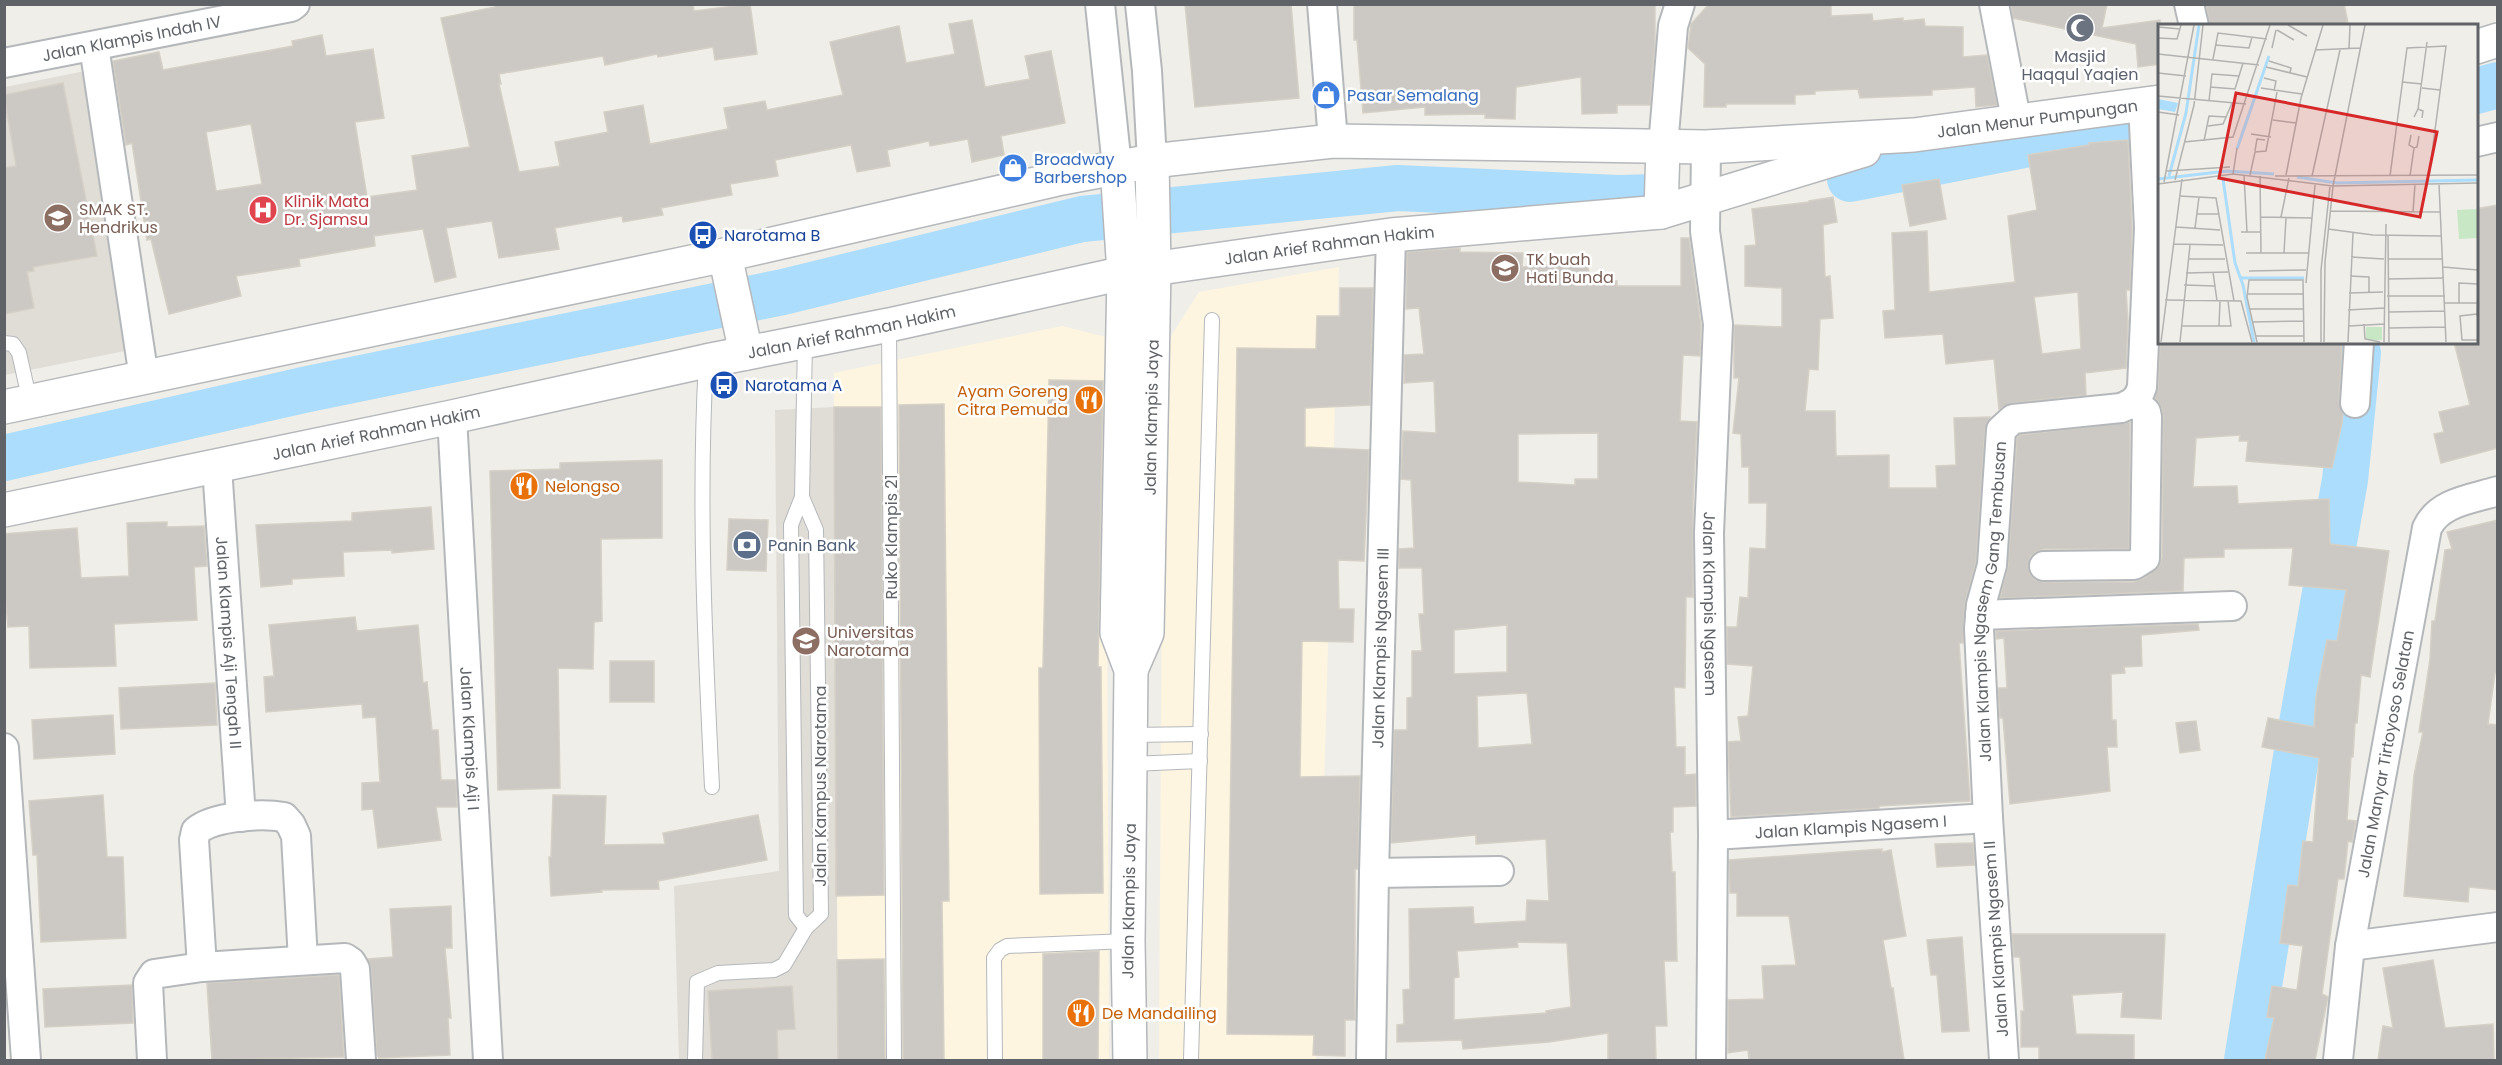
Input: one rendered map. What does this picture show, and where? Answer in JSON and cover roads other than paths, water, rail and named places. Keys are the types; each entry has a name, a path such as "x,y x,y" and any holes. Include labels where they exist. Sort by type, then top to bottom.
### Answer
{"street":[{"name":"Jalan Klampis Indah IV","path":"4,63 291,7 295,4"},
{"path":"1100,4 1118,178"},
{"path":"1140,4 1147,71 1153,174"},
{"path":"1322,4 1333,141"},
{"path":"1661,212 1663,147 1673,26 1680,4"},
{"path":"1994,4 2016,119"},
{"path":"2188,4 2193,24"},
{"path":"2478,46 2498,40"},
{"path":"94,46 144,378"},
{"path":"1106,78 1147,71"},
{"path":"2044,566 2134,566 2145,558 2147,417 2146,412 2134,402 2142,387 2149,228 2148,116"},
{"name":"Jalan Menur Pumpungan","path":"1706,147 1914,135 2016,119 2148,116"},
{"name":"Jalan Menur Pumpungan","path":"1705,200 1914,135"},
{"path":"2478,142 2498,137"},
{"path":"17,405 725,255 1118,178 1153,174 1333,141 1706,147"},
{"name":"Jalan Klampis Ngasem","path":"1706,147 1705,231 1718,324 1709,533 1713,835 1711,1060"},
{"name":"Jalan Klampis Jaya","path":"1130,1060 1128,941 1132,749 1131,670 1147,633 1139,261 1153,174"},
{"name":"Jalan Klampis Jaya","path":"1118,178 1139,261"},
{"name":"Jalan Arief Rahman Hakim","path":"4,510 452,417 706,361 745,347 805,342 889,325 1139,261 1391,235 1661,212 1705,200"},
{"name":"Jalan Klampis Ngasem III","path":"1371,1060 1391,235"},
{"path":"725,255 745,347"},
{"path":"2355,403 2360,344"},
{"name":"Jalan Klampis Ngasem Gang Tembusan","path":"1988,818 1979,628 1992,565 2001,430 2013,419 2121,408 2134,402"},
{"name":"Jalan Klampis Aji I","path":"452,417 488,1060"},
{"name":"Jalan Klampis Aji Tengah II","path":"217,467 241,817"},
{"name":"Jalan Manyar Tirtoyoso Selatan","path":"2338,1060 2350,946 2427,528 2436,513 2445,507 2498,491"},
{"path":"1980,615 2232,606"},
{"path":"4,748 26,1060"},
{"path":"202,967 194,840 196,831 213,822 241,817 284,817 296,836 303,960"},
{"name":"Jalan Klampis Ngasem I","path":"1713,835 1988,818"},
{"name":"Jalan Klampis Ngasem II","path":"1988,818 2004,1060"},
{"path":"1374,873 1499,872"},
{"path":"2350,946 2498,927"},
{"path":"152,1060 148,983 154,974 202,967 345,958 355,969 361,1060"}],"lane":[{"path":"1191,1060 1212,320"},
{"name":"Ruko Klampis 21","path":"889,325 894,1060"},
{"name":"Jalan Kampus Narotama","path":"805,342 802,497 791,525 796,915 806,928"},
{"path":"4,343 13,344 19,352 17,405"},
{"path":"706,361 703,421 703,592 712,787"},
{"name":"Jalan Kampus Narotama","path":"695,1060 697,982 718,973 774,970 784,965 806,928 820,914 821,825 816,530 802,497"},
{"path":"1132,749 1201,734"},
{"path":"1132,749 1200,760"},
{"path":"995,1060 994,958 1000,950 1007,946 1128,941"}],"waterway":[{"path":"2478,90 2498,85"},
{"path":"1850,179 2080,134 2158,126"},
{"path":"4,458 308,389 783,292 1082,219 1398,188 1618,198 1656,197"},
{"path":"2247,1060 2297,751 2345,480 2358,353"}],"place":[{"name":"Masjid Haqqul Yaqien","path":"2080,28"},
{"name":"Pasar Semalang","path":"1326,95"},
{"name":"Broadway Barbershop","path":"1013,168"},
{"name":"Klinik Mata Dr. Sjamsu","path":"263,210"},
{"name":"SMAK ST. Hendrikus","path":"58,218"},
{"name":"Narotama B","path":"703,235"},
{"name":"TK buah Hati Bunda","path":"1505,268"},
{"name":"Narotama A","path":"724,385"},
{"name":"Ayam Goreng Citra Pemuda","path":"1089,400"},
{"name":"Nelongso","path":"524,486"},
{"name":"Panin Bank","path":"747,545"},
{"name":"Universitas Narotama","path":"806,641"},
{"name":"De Mandailing","path":"1081,1013"}]}
